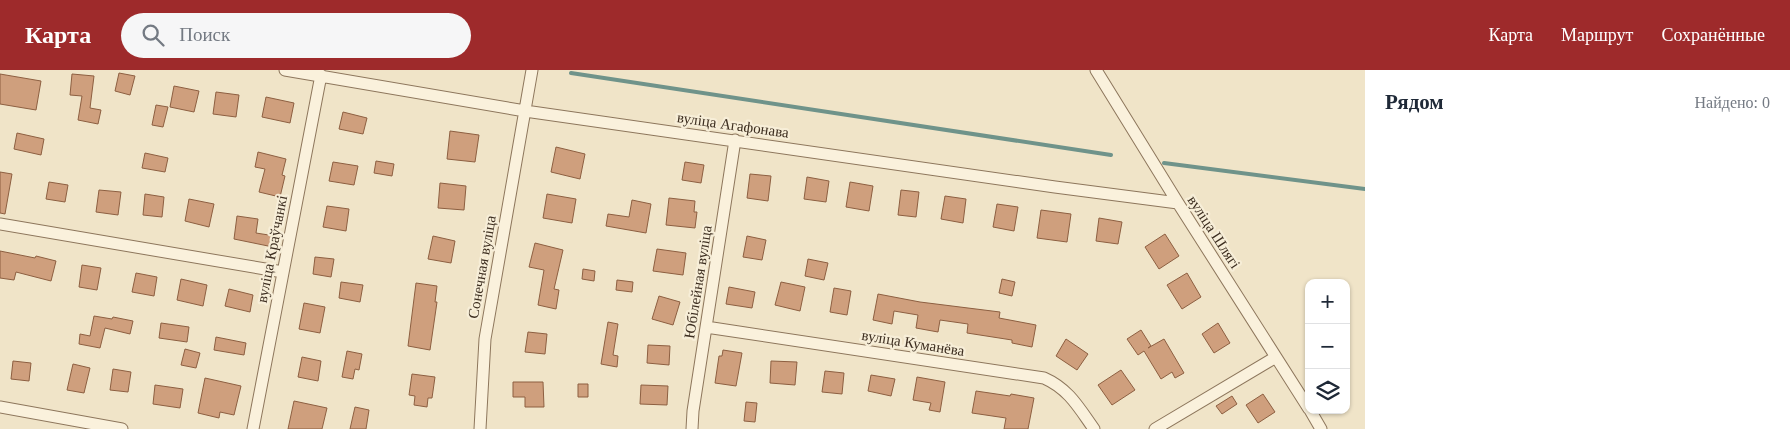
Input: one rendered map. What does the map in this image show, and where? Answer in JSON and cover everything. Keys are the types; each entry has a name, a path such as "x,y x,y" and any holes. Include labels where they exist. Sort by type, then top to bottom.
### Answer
{"street":[{"name":"вуліца Агафонава","path":"285,70 525,111 1178,203"},
{"name":"Сонечная вуліца","path":"480,429 484,339 532,70"},
{"name":"вуліца Шлягі","path":"1096,70 1305,404"},
{"name":"вуліца Краўчанкі","path":"253,429 321,75"},
{"name":"Юбілейная вуліца","path":"692,429 693,411 735,140"},
{"path":"0,224 283,272"},
{"name":"вуліца Куманёва","path":"706,326 1044,378 1056,383 1067,391 1094,429"},
{"path":"1155,429 1276,357"},
{"path":"0,407 122,429"},
{"name":"вуліца Шлягі","path":"1312,414 1321,429"}],"building":[{"path":"119,73 135,76 130,95 115,91"},
{"path":"0,74 41,81 36,110 0,104"},
{"path":"72,74 94,76 90,108 101,110 98,124 78,120 82,96 70,95"},
{"path":"174,86 199,91 194,112 170,107"},
{"path":"216,92 239,95 236,117 213,114"},
{"path":"266,97 294,103 290,123 262,117"},
{"path":"156,105 168,107 163,127 152,125"},
{"path":"343,112 367,118 363,134 339,129"},
{"path":"450,131 479,135 475,162 447,159"},
{"path":"17,133 44,139 41,155 14,149"},
{"path":"556,147 585,154 580,179 551,172"},
{"path":"258,152 286,159 282,175 285,176 280,197 259,192 265,169 255,167"},
{"path":"145,153 168,158 165,172 142,168"},
{"path":"376,161 394,164 392,176 374,173"},
{"path":"333,162 358,166 354,185 329,181"},
{"path":"685,162 704,165 701,183 682,180"},
{"path":"0,172 12,174 5,214 0,213"},
{"path":"750,174 771,176 768,201 747,198"},
{"path":"807,177 829,181 826,202 804,199"},
{"path":"49,182 68,185 65,202 46,199"},
{"path":"850,182 873,186 869,211 846,207"},
{"path":"440,183 466,186 464,210 438,208"},
{"path":"99,190 121,192 118,215 96,212"},
{"path":"901,190 919,192 916,217 898,215"},
{"path":"145,194 164,197 162,217 143,215"},
{"path":"547,194 576,199 572,223 543,218"},
{"path":"945,196 966,199 963,223 941,219"},
{"path":"669,198 695,201 694,212 697,212 695,228 666,225"},
{"path":"189,199 214,204 209,227 185,221"},
{"path":"632,200 651,204 646,233 606,226 608,214 629,217"},
{"path":"997,204 1018,207 1014,231 993,227"},
{"path":"327,206 349,209 346,231 323,227"},
{"path":"1041,210 1071,214 1067,242 1037,238"},
{"path":"237,216 258,219 256,233 275,236 273,247 234,239"},
{"path":"1099,218 1122,222 1118,244 1096,241"},
{"path":"1165,234 1179,256 1159,269 1145,247"},
{"path":"433,236 455,241 451,263 428,259"},
{"path":"747,236 766,240 762,260 743,257"},
{"path":"535,243 563,250 554,289 559,290 556,309 538,305 544,270 529,267"},
{"path":"657,249 686,253 683,275 653,271"},
{"path":"0,251 56,261 51,281 16,272 14,280 0,278"},
{"path":"315,257 334,259 331,277 313,274"},
{"path":"808,259 828,263 824,280 805,276"},
{"path":"82,265 101,268 97,290 79,287"},
{"path":"583,269 595,271 594,281 582,279"},
{"path":"136,273 157,277 154,296 132,292"},
{"path":"1187,273 1201,297 1182,309 1167,285"},
{"path":"181,279 207,285 203,306 177,300"},
{"path":"1002,279 1015,282 1012,296 999,293"},
{"path":"617,280 633,282 632,292 616,290"},
{"path":"341,282 363,285 360,302 339,298"},
{"path":"781,282 805,287 800,311 775,305"},
{"path":"416,283 437,286 435,302 437,302 430,350 408,346"},
{"path":"729,287 755,292 752,308 726,304"},
{"path":"834,288 851,291 847,315 830,312"},
{"path":"229,289 253,295 250,312 225,306"},
{"path":"878,294 920,302 1000,312 999,318 1036,325 1032,347 1012,343 1012,340 967,333 968,324 940,320 938,332 916,328 918,315 894,311 892,324 873,320"},
{"path":"659,296 680,302 673,325 652,319"},
{"path":"304,303 325,307 320,333 299,329"},
{"path":"94,316 133,321 130,334 105,328 100,348 79,344 80,334 90,336"},
{"path":"608,322 618,324 613,355 618,356 617,367 601,364"},
{"path":"161,323 189,327 187,342 159,338"},
{"path":"1218,323 1230,343 1214,353 1202,334"},
{"path":"1141,330 1151,346 1148,348 1164,339 1184,373 1175,378 1172,372 1161,379 1144,351 1138,355 1127,339"},
{"path":"528,332 547,334 545,354 525,352"},
{"path":"216,337 246,343 244,355 214,350"},
{"path":"1066,339 1088,354 1077,370 1056,356"},
{"path":"648,345 670,346 669,365 647,363"},
{"path":"185,349 200,353 196,368 181,365"},
{"path":"723,350 742,353 736,386 715,383 719,356 722,356"},
{"path":"347,351 362,354 359,370 355,369 353,379 342,377"},
{"path":"302,357 321,361 318,381 298,377"},
{"path":"13,361 31,363 29,381 11,379"},
{"path":"771,361 797,362 795,385 770,383"},
{"path":"73,364 90,368 84,393 67,390"},
{"path":"113,369 131,372 128,392 110,390"},
{"path":"1121,370 1135,390 1112,405 1098,385"},
{"path":"825,371 844,373 842,394 822,392"},
{"path":"412,374 435,377 432,398 428,398 427,407 414,405 415,396 409,395"},
{"path":"871,375 895,379 891,396 868,391"},
{"path":"917,377 945,382 940,412 929,410 931,403 913,400"},
{"path":"205,378 241,386 234,415 220,412 219,418 198,413"},
{"path":"513,382 543,382 544,407 525,407 525,397 513,397"},
{"path":"578,384 588,384 588,397 578,397"},
{"path":"155,385 183,389 180,408 153,404"},
{"path":"641,385 668,386 667,405 640,404"},
{"path":"976,391 1034,398 1028,429 1004,429 1006,418 972,413"},
{"path":"1263,394 1275,412 1258,423 1246,405"},
{"path":"1232,396 1237,404 1222,414 1216,406"},
{"path":"294,401 327,408 322,429 288,429"},
{"path":"746,402 757,403 755,422 744,421"},
{"path":"355,407 369,410 366,429 350,429"}],"waterway":[{"path":"571,73 1111,155"},
{"path":"1164,163 1365,189"}]}
